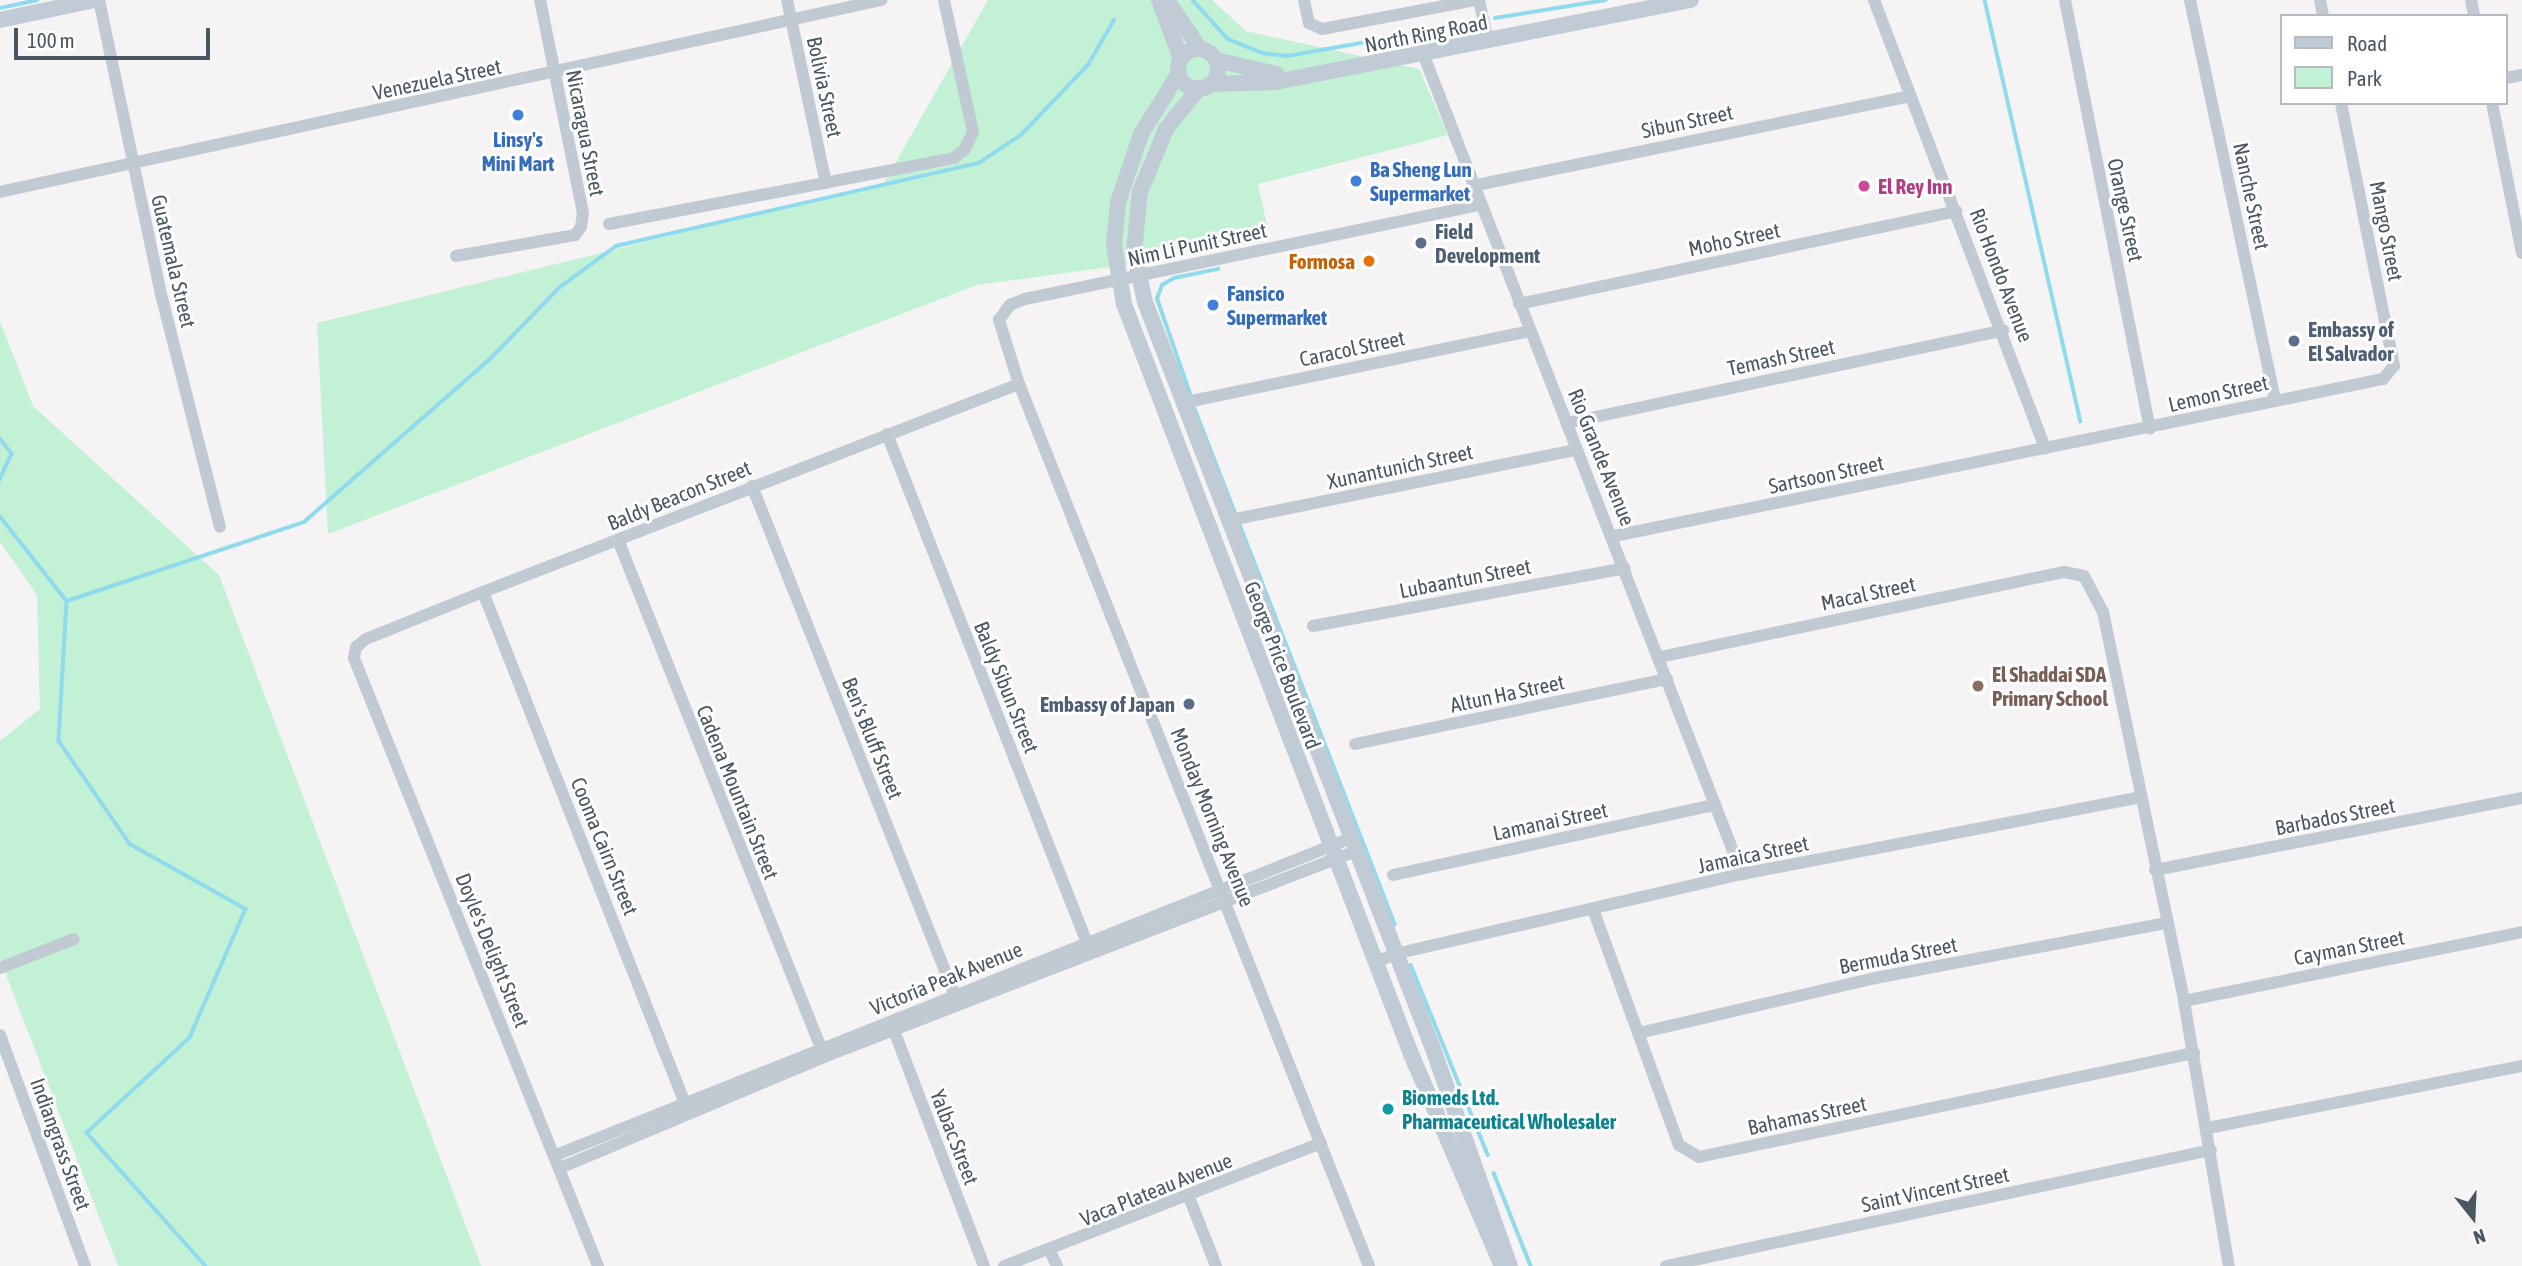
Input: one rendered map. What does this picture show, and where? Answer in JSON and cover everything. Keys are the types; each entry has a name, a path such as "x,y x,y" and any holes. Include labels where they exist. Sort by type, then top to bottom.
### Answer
{"main road":[{"path":"0,20 97,0"},
{"path":"1159,0 1186,84 1205,86 1217,73 1216,60 1200,49 1167,0"},
{"name":"North Ring Road","path":"1205,86 1265,83 1424,56 1692,0"},
{"path":"1180,66 1200,49"},
{"name":"North Ring Road","path":"1216,60 1292,78"},
{"name":"George Price Boulevard","path":"1180,66 1151,115 1127,171 1114,225 1118,280 1242,617 1376,962 1502,1266"},
{"name":"George Price Boulevard","path":"1205,86 1175,113 1145,175 1134,232 1139,276 1182,403 1354,845 1510,1266"},
{"path":"1127,171 1145,175"},
{"path":"1242,617 1262,610"}],"street":[{"name":"Guatemala Street","path":"97,0 132,162 220,527"},
{"name":"Nicaragua Street","path":"456,256 575,235 582,227 583,213 540,0"},
{"name":"Bolivia Street","path":"787,0 827,183"},
{"name":"Venezuela Street","path":"0,192 791,22 881,0"},
{"path":"609,224 944,161 964,150 973,132 944,0"},
{"path":"1304,0 1309,23 1322,29 1431,5 1478,0 1488,42"},
{"name":"Rio Hondo Avenue","path":"1874,0 1909,96 2003,330 2045,448"},
{"name":"Orange Street","path":"2065,0 2150,429"},
{"name":"Nanche Street","path":"2190,0 2275,400"},
{"name":"Rio Grande Avenue","path":"1424,56 1478,205 1576,450 1614,536 1742,874"},
{"name":"Sibun Street","path":"1472,186 1909,96"},
{"name":"Mango Street","path":"2341,105 2394,366"},
{"path":"2492,105 2518,214 2522,253"},
{"name":"Nim Li Punit Street","path":"1020,384 999,332 999,320 1010,304 1478,205"},
{"name":"Moho Street","path":"1519,304 1956,211"},
{"name":"Temash Street","path":"1567,423 2003,330"},
{"name":"Caracol Street","path":"1182,403 1530,331"},
{"name":"Lemon Street","path":"2045,448 2150,429 2275,400 2383,379 2394,366"},
{"name":"Baldy Beacon Street","path":"356,648 366,639 483,592 1020,384"},
{"name":"Monday Morning Avenue","path":"1020,384 1369,1266"},
{"name":"Baldy Sibun Street","path":"887,434 1090,948"},
{"name":"Sartsoon Street","path":"1614,536 2045,448"},
{"name":"Xunantunich Street","path":"1231,520 1576,450"},
{"name":"Ben's Bluff Street","path":"752,486 957,999"},
{"name":"Cadena Mountain Street","path":"618,540 822,1053"},
{"name":"Lubaantun Street","path":"1312,626 1625,568"},
{"name":"Macal Street","path":"1660,657 2064,572 2084,576 2102,612 2141,797"},
{"name":"Cooma Cairn Street","path":"483,592 687,1109"},
{"name":"Doyle's Delight Street","path":"356,648 354,658 598,1266"},
{"name":"Altun Ha Street","path":"1355,744 1667,679"},
{"path":"2141,797 2194,1053 2229,1266"},
{"name":"Jamaica Street","path":"1376,962 1395,954 1742,874 2141,797"},
{"name":"Barbados Street","path":"2155,870 2522,798"},
{"name":"Lamanai Street","path":"1393,875 1715,805"},
{"name":"Victoria Peak Avenue","path":"558,1162 957,999 1354,845"},
{"name":"Bahamas Street","path":"1593,909 1679,1145 1699,1157 2194,1053"},
{"name":"Bermuda Street","path":"1639,1033 1875,978 2167,923"},
{"name":"Cayman Street","path":"2184,1001 2522,932"},
{"path":"0,968 74,939"},
{"name":"Yalbac Street","path":"893,1027 984,1266"},
{"name":"Indiangrass Street","path":"0,1035 85,1266"},
{"path":"2208,1128 2522,1066"},
{"name":"Vaca Plateau Avenue","path":"1004,1266 1051,1251 1321,1143"},
{"name":"Saint Vincent Street","path":"1666,1266 1690,1264 2211,1150"},
{"path":"1189,1197 1216,1266"},
{"path":"1051,1251 1057,1266"}],"green space":[{"path":"988,0 1212,0 1246,31 1419,69 1448,135 1258,184 1268,230 1146,262 977,285 328,534 317,323 884,183"},
{"path":"0,321 33,406 219,575 481,1266 118,1266 0,959 0,741 40,709 37,595 0,542"}],"waterway":[{"path":"0,8 37,0"},
{"path":"1193,0 1228,39 1262,53 1287,56 1474,23"},
{"path":"1495,18 1606,0"},
{"path":"1985,0 2081,421"},
{"path":"67,601 304,522 489,360 559,288 616,246 979,163 1021,135 1088,65 1114,20"},
{"path":"1191,397 1157,299 1162,285 1174,278 1218,269"},
{"path":"1193,404 1395,924"},
{"path":"0,438 12,454 0,480"},
{"path":"0,516 67,601 59,741 130,844 246,909 190,1038 87,1133 206,1266"},
{"path":"1411,965 1488,1155"},
{"path":"1494,1173 1531,1266"}],"place":[{"name":"Linsy's Mini Mart","path":"518,115"},
{"name":"Ba Sheng Lun Supermarket","path":"1356,181"},
{"name":"El Rey Inn","path":"1864,186"},
{"name":"Field Development","path":"1421,243"},
{"name":"Formosa","path":"1369,261"},
{"name":"Fansico Supermarket","path":"1213,305"},
{"name":"Embassy of El Salvador","path":"2294,341"},
{"name":"El Shaddai SDA Primary School","path":"1978,686"},
{"name":"Embassy of Japan","path":"1189,704"},
{"name":"Biomeds Ltd. Pharmaceutical Wholesaler","path":"1388,1109"}]}
